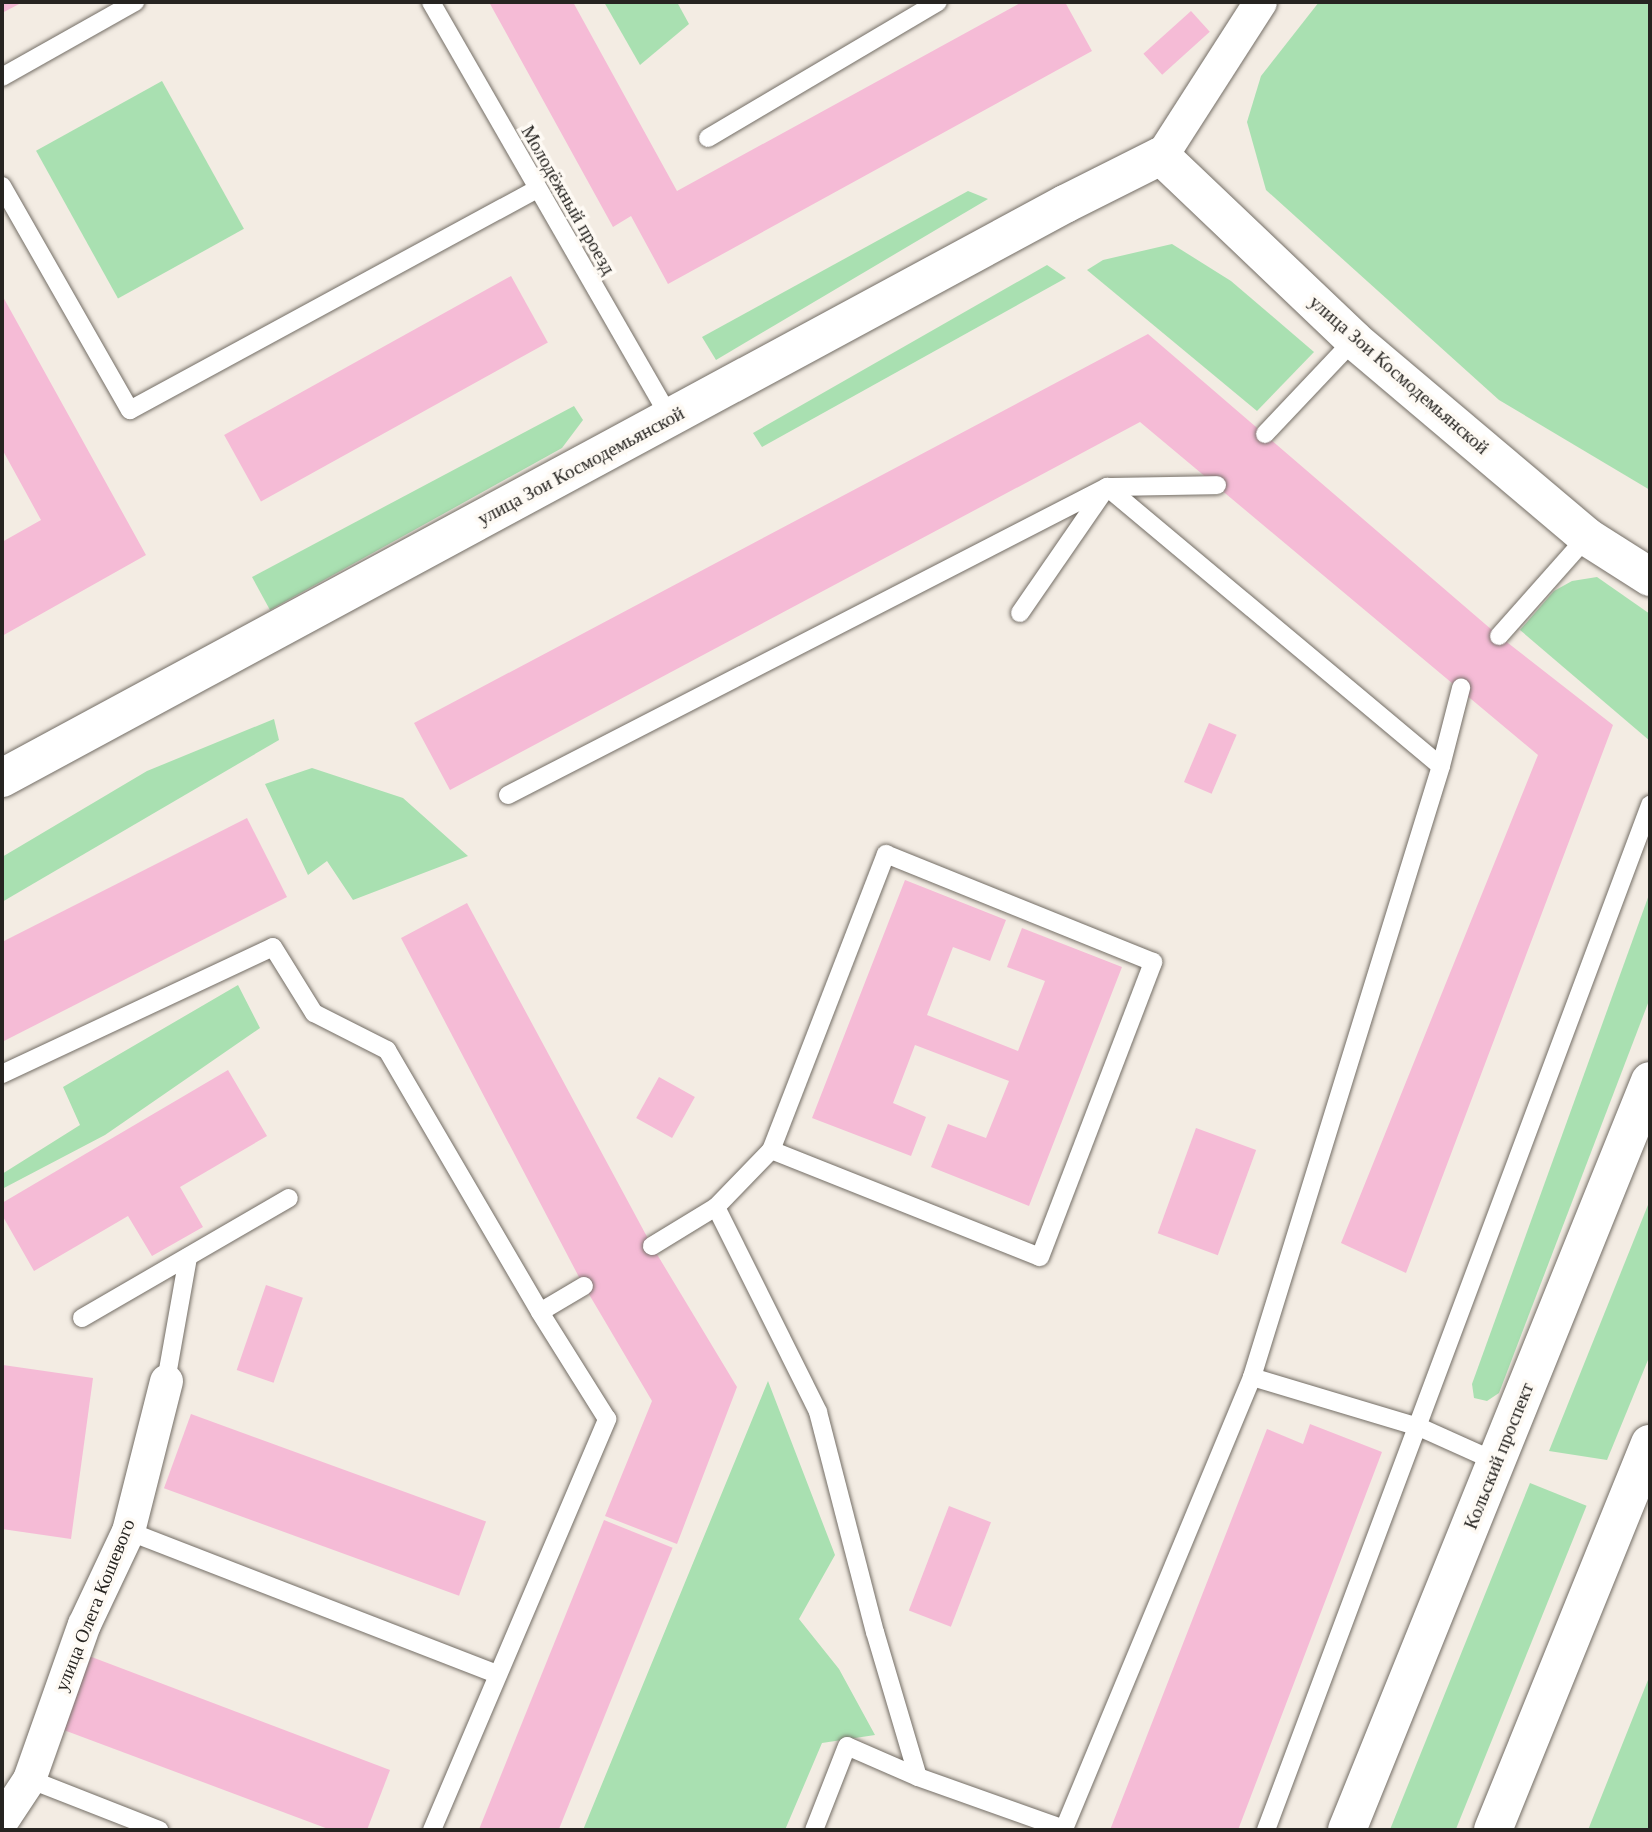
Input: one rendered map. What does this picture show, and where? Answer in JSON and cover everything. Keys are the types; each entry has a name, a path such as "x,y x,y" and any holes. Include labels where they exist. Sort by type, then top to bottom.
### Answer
{"street":[{"name":"улица Зои Космодемьянской","path":"2,778 1161,156 1257,3"},
{"name":"улица Зои Космодемьянской","path":"1161,156 1354,340 1587,537 1650,577"},
{"name":"Кольский проспект","path":"1347,1830 1650,1081"},
{"name":"улица Олега Кошевого","path":"2,1820 29,1779 85,1624 128,1531 166,1381"},
{"path":"1504,1822 1650,1444"}],"lane":[{"path":"2,76 135,2"},
{"name":"Молодёжный проезд","path":"431,2 536,190 670,418"},
{"path":"709,138 938,2"},
{"path":"2,186 130,410 536,190"},
{"path":"1265,434 1354,340"},
{"path":"508,796 1108,487 1217,485"},
{"path":"1020,614 1108,487"},
{"path":"1108,487 1441,765"},
{"path":"1499,636 1587,537"},
{"path":"814,1830 847,1746 918,1777 1063,1830 1252,1377 1441,765 1461,688"},
{"path":"1266,1830 1650,805"},
{"path":"652,1246 716,1208 771,1150 886,854 1153,962 1040,1257 771,1150"},
{"path":"2,1074 273,947 314,1013 387,1050 540,1312 607,1419 495,1673 432,1830"},
{"path":"82,1318 289,1198"},
{"path":"716,1208 818,1412 875,1632 918,1777"},
{"path":"166,1381 188,1257"},
{"path":"540,1312 584,1286"},
{"path":"1252,1377 1419,1427 1497,1462"},
{"path":"128,1531 495,1673"},
{"path":"29,1779 159,1830"}],"green space":[{"path":"604,2 677,2 689,24 640,65"},
{"path":"1319,2 1650,2 1650,490 1499,400 1266,190 1247,122 1261,76"},
{"path":"162,81 244,229 118,299 36,151"},
{"path":"968,191 988,199 716,360 702,337"},
{"path":"1172,244 1231,281 1314,352 1257,411 1087,270 1103,260"},
{"path":"1047,265 1066,278 762,447 753,433"},
{"path":"574,406 583,420 562,448 270,610 252,577"},
{"path":"1597,577 1650,614 1650,741 1520,630 1554,591 1572,581"},
{"path":"274,719 279,740 2,902 2,857 147,771"},
{"path":"312,768 403,798 468,856 353,900 327,861 308,875 265,784"},
{"path":"1650,892 1650,998 1499,1393 1487,1401 1474,1398 1472,1384"},
{"path":"238,985 260,1028 105,1135 2,1189 2,1174 80,1125 63,1087"},
{"path":"1650,1200 1650,1355 1607,1460 1549,1451"},
{"path":"768,1381 835,1555 799,1619 839,1669 875,1735 822,1743 785,1830 583,1830"},
{"path":"1530,1483 1587,1506 1456,1830 1390,1830"},
{"path":"1650,1675 1650,1830 1588,1830"}],"building":[{"path":"2,2 23,2 2,13"},
{"path":"489,2 573,2 677,191 1022,2 1065,2 1092,51 668,284 631,216 613,227"},
{"path":"1191,11 1210,32 1162,75 1143,54"},
{"path":"511,276 548,342 261,501 224,435"},
{"path":"2,295 146,555 2,636 2,542 41,520 2,449"},
{"path":"1148,334 1499,636 1613,725 1406,1273 1341,1243 1538,755 1140,422 450,790 414,723"},
{"path":"1209,723 1237,735 1212,794 1184,782"},
{"path":"247,818 287,897 2,1042 2,942"},
{"path":"905,880 1006,920 990,961 953,947 927,1015 1018,1051 1045,981 1007,967 1022,928 1122,967 1029,1206 931,1167 948,1124 986,1138 1009,1081 915,1045 893,1103 926,1117 911,1156 812,1118"},
{"path":"467,903 652,1246 737,1387 677,1544 605,1516 652,1401 580,1279 401,938"},
{"path":"228,1070 267,1136 180,1187 203,1227 152,1256 128,1216 34,1271 2,1215 2,1203"},
{"path":"659,1077 695,1097 672,1138 636,1118"},
{"path":"1196,1128 1256,1150 1218,1255 1158,1233"},
{"path":"266,1285 303,1298 274,1383 237,1370"},
{"path":"3,1365 93,1378 71,1539 2,1529"},
{"path":"191,1414 486,1521 459,1596 164,1488"},
{"path":"1310,1424 1382,1452 1238,1830 1110,1830 1267,1429 1303,1444"},
{"path":"949,1506 991,1522 951,1627 909,1611"},
{"path":"604,1520 673,1548 559,1830 479,1830"},
{"path":"89,1656 390,1770 367,1830 331,1830 61,1729"}]}
